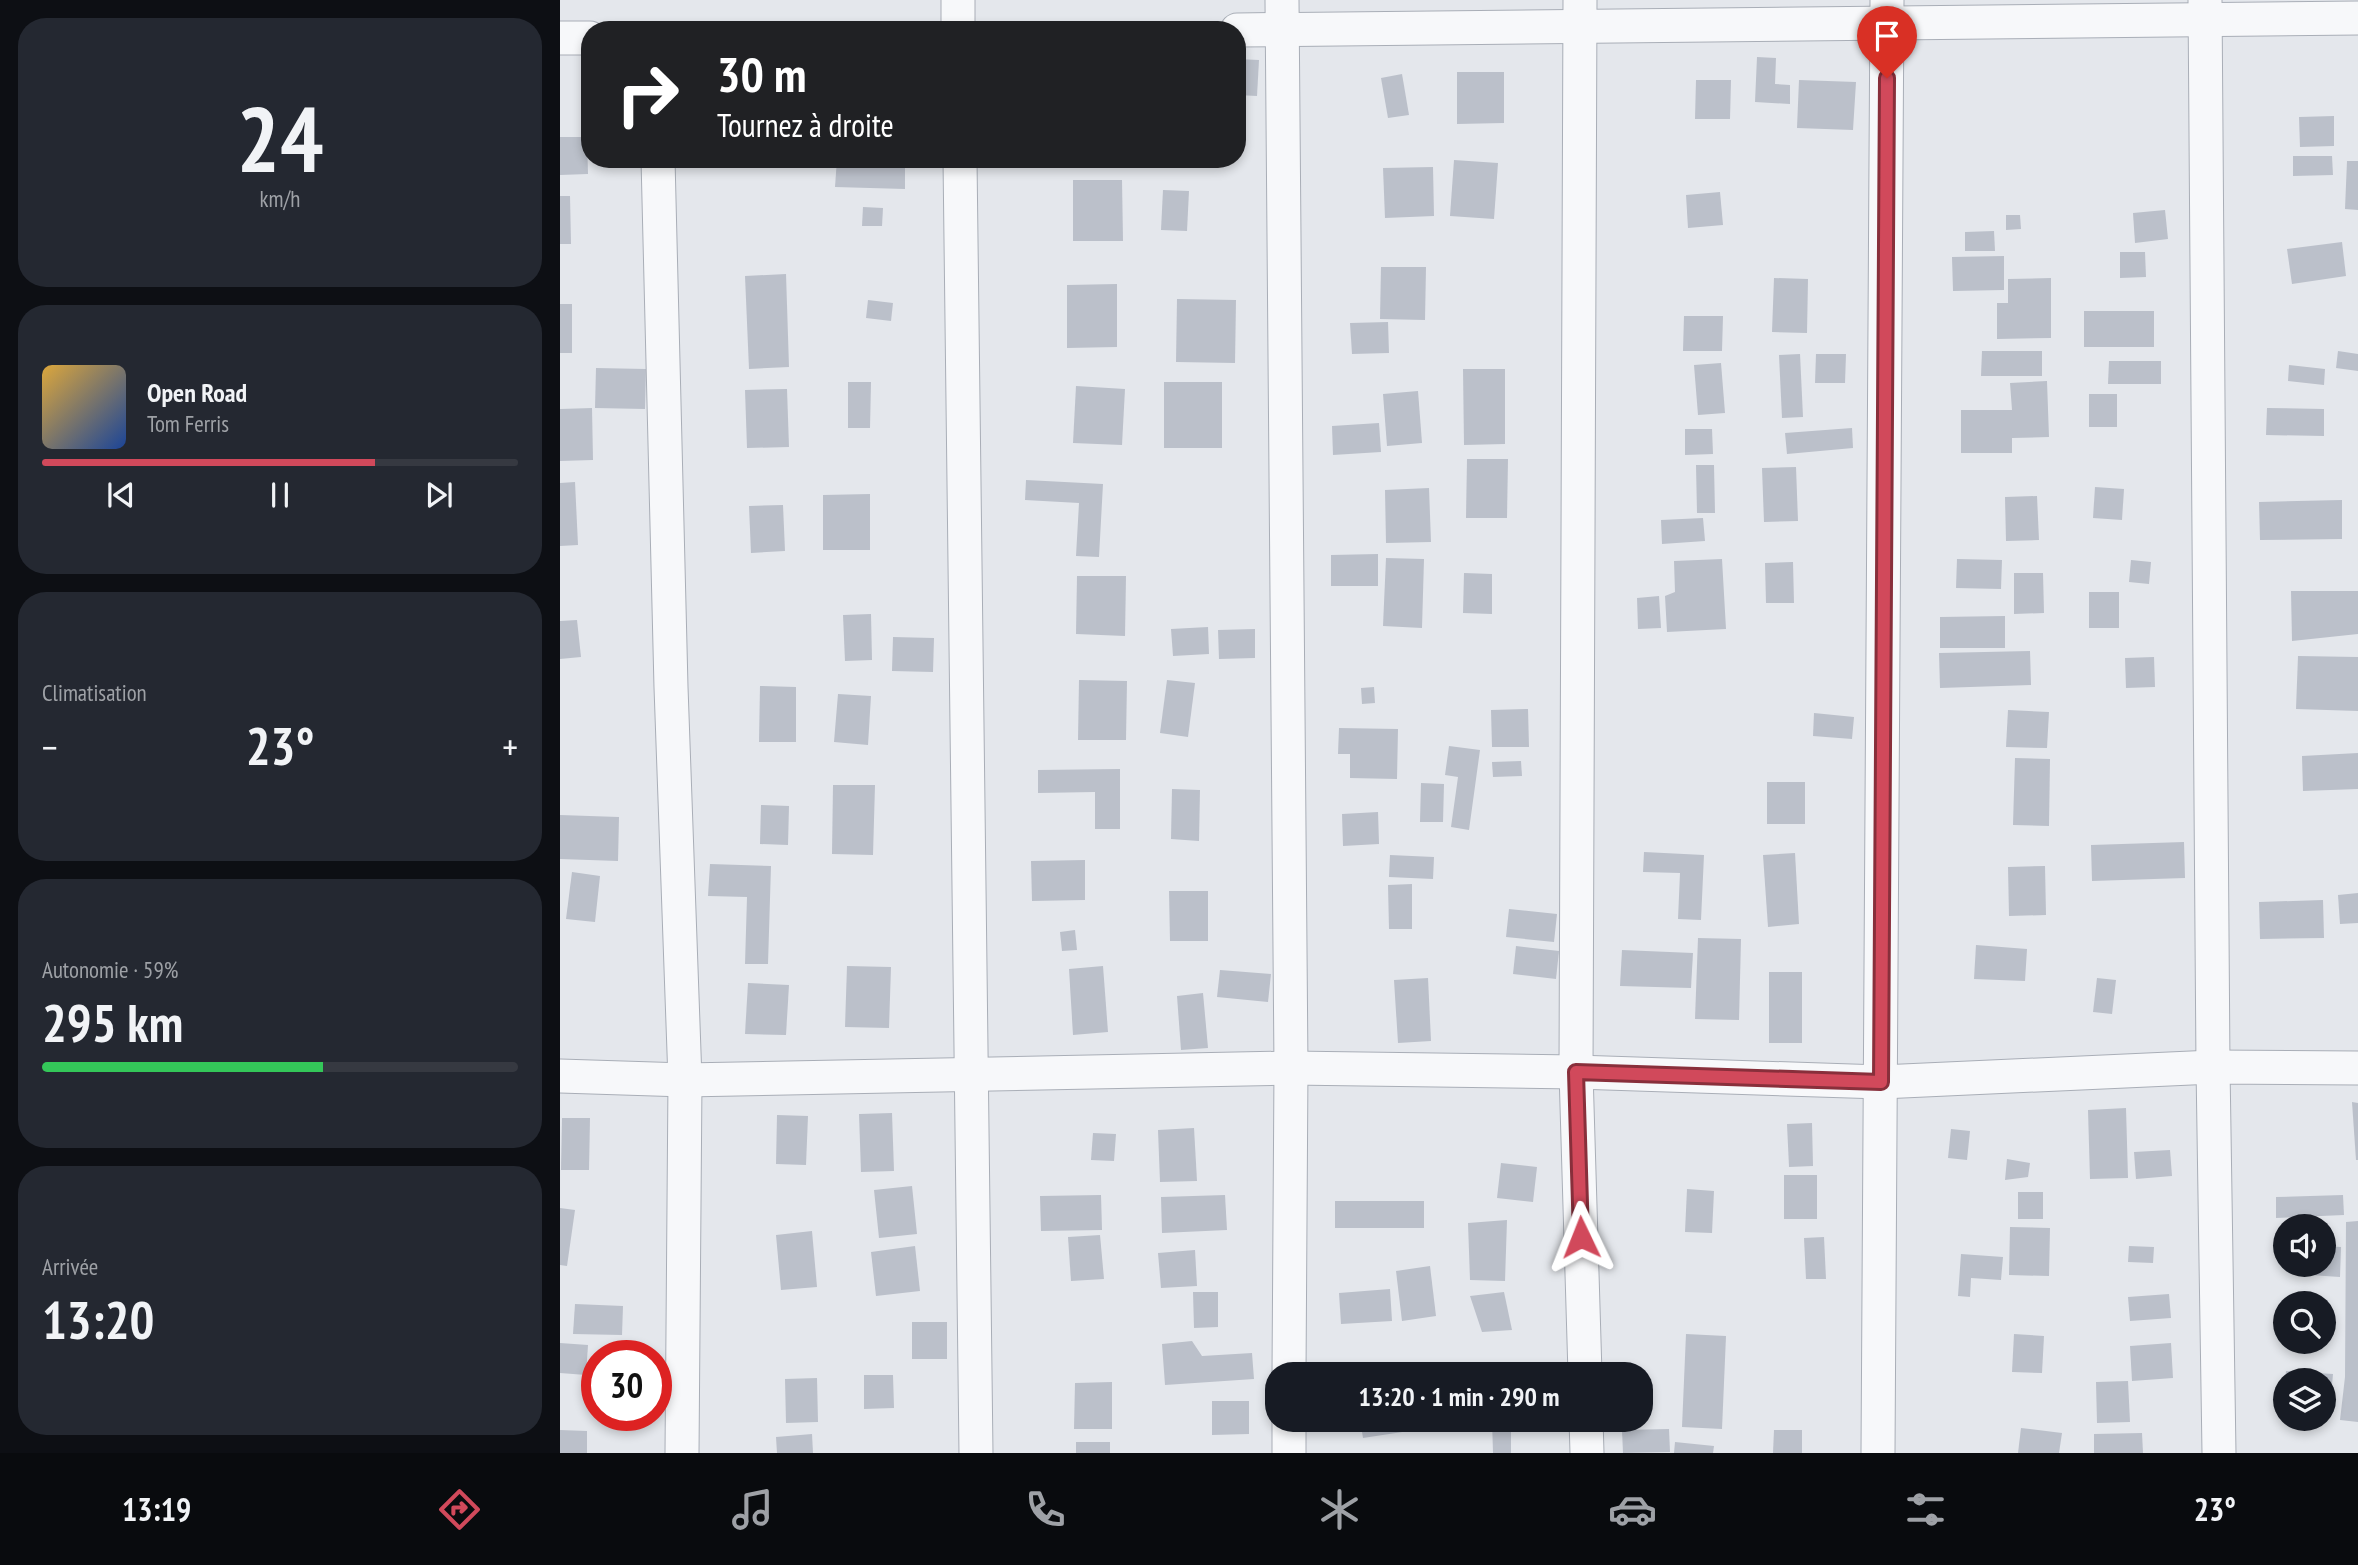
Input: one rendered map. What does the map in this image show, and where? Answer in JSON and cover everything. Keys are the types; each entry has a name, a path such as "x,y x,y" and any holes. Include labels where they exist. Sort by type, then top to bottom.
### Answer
{"street":[{"path":"958,0 958,21"},
{"path":"2205,10 2213,1067 2219,1453"},
{"path":"1246,27 1282,15 2205,10 2358,18"},
{"path":"1878,1453 1887,11"},
{"path":"1581,13 1576,1072 1585,1362"},
{"path":"1282,15 1291,1068 1289,1362"},
{"path":"560,38 581,38"},
{"path":"658,168 671,687 685,1080 682,1453"},
{"path":"960,168 976,1453"},
{"path":"560,1076 685,1080 1291,1068 1576,1072 1881,1082 2213,1067 2358,1068"},
{"path":"1289,1432 1289,1453"},
{"path":"1586,1432 1587,1453"}],"building":[{"path":"1757,57 1776,58 1775,84 1790,85 1790,104 1755,102"},
{"path":"1246,59 1259,60 1257,96 1246,95"},
{"path":"1457,72 1504,72 1504,123 1457,124"},
{"path":"1402,74 1409,115 1388,118 1381,78"},
{"path":"1696,80 1731,80 1730,119 1695,119"},
{"path":"1799,80 1856,82 1853,130 1797,128"},
{"path":"2334,116 2334,146 2300,147 2299,117"},
{"path":"560,137 581,137 581,168 588,168 588,174 560,175"},
{"path":"2293,156 2332,156 2333,175 2293,176"},
{"path":"1454,160 1498,163 1494,219 1450,216"},
{"path":"2347,161 2358,161 2358,210 2345,209"},
{"path":"1433,167 1434,216 1385,218 1383,168"},
{"path":"836,168 905,168 905,189 835,187"},
{"path":"1073,180 1122,180 1123,241 1073,241"},
{"path":"1163,190 1189,191 1187,231 1161,230"},
{"path":"1720,192 1723,225 1688,228 1686,195"},
{"path":"560,196 570,196 571,244 560,244"},
{"path":"863,207 883,208 882,226 862,226"},
{"path":"2165,210 2168,239 2135,243 2133,213"},
{"path":"2006,215 2020,215 2021,229 2006,230"},
{"path":"1994,231 1995,251 1965,251 1965,232"},
{"path":"2342,242 2346,276 2292,284 2287,249"},
{"path":"2120,252 2145,252 2146,277 2120,278"},
{"path":"2004,256 2004,290 1953,291 1952,257"},
{"path":"1381,267 1426,267 1425,320 1380,319"},
{"path":"786,274 789,367 749,369 745,276"},
{"path":"1774,278 1808,279 1807,333 1772,332"},
{"path":"2051,278 2051,338 1997,339 1997,303 2008,303 2008,279"},
{"path":"1117,284 1117,347 1067,348 1067,285"},
{"path":"1177,299 1236,300 1235,363 1176,362"},
{"path":"868,300 893,303 891,321 866,318"},
{"path":"560,304 572,304 572,353 560,353"},
{"path":"2084,311 2154,311 2154,347 2084,347"},
{"path":"1684,316 1723,316 1722,351 1683,351"},
{"path":"1388,322 1389,353 1352,354 1350,323"},
{"path":"1982,351 2042,351 2042,376 1981,376"},
{"path":"2338,351 2358,354 2358,371 2336,368"},
{"path":"1800,354 1803,417 1782,418 1779,355"},
{"path":"1816,354 1846,354 1845,383 1815,383"},
{"path":"2109,361 2161,361 2161,384 2108,384"},
{"path":"1721,363 1725,413 1698,415 1694,365"},
{"path":"2289,365 2325,369 2324,385 2288,381"},
{"path":"596,368 646,369 645,409 595,408"},
{"path":"1463,369 1505,369 1505,444 1464,445"},
{"path":"2047,381 2049,437 2012,438 2012,453 1961,453 1961,410 2012,410 2010,383"},
{"path":"848,382 871,382 870,428 848,428"},
{"path":"1164,382 1222,382 1222,448 1164,448"},
{"path":"1076,386 1125,389 1122,445 1073,443"},
{"path":"787,389 789,447 747,448 745,390"},
{"path":"1418,391 1422,443 1387,446 1383,394"},
{"path":"2089,394 2117,394 2117,427 2089,427"},
{"path":"592,408 593,460 560,461 560,409"},
{"path":"2267,408 2324,409 2324,436 2266,435"},
{"path":"1379,423 1381,452 1333,455 1332,426"},
{"path":"1852,428 1853,448 1787,454 1785,433"},
{"path":"1685,429 1712,429 1713,454 1685,455"},
{"path":"1467,459 1508,459 1507,518 1466,518"},
{"path":"1696,465 1714,465 1715,513 1697,513"},
{"path":"1796,467 1798,521 1764,522 1762,468"},
{"path":"1026,480 1103,484 1099,557 1076,556 1079,503 1025,500"},
{"path":"575,482 578,545 560,546 560,483"},
{"path":"2095,487 2124,489 2122,520 2093,518"},
{"path":"1429,488 1431,542 1386,543 1385,490"},
{"path":"870,494 870,550 823,550 823,495"},
{"path":"2037,496 2039,540 2006,541 2005,497"},
{"path":"2342,500 2342,539 2260,540 2259,502"},
{"path":"783,505 785,551 751,553 749,506"},
{"path":"1703,518 1705,541 1662,544 1661,520"},
{"path":"1378,554 1378,586 1331,586 1331,555"},
{"path":"1386,558 1424,559 1422,628 1383,626"},
{"path":"1722,559 1726,629 1667,632 1665,596 1675,592 1674,561"},
{"path":"1957,559 2002,560 2001,589 1956,588"},
{"path":"2131,560 2151,562 2149,584 2129,582"},
{"path":"1793,562 1794,603 1766,603 1765,563"},
{"path":"1464,573 1492,574 1492,614 1463,613"},
{"path":"2014,573 2043,573 2044,613 2014,614"},
{"path":"1077,576 1126,576 1125,636 1076,634"},
{"path":"2291,591 2358,591 2358,634 2292,641"},
{"path":"2089,592 2119,592 2119,628 2089,628"},
{"path":"1659,596 1661,628 1638,629 1637,598"},
{"path":"871,614 872,660 845,661 843,615"},
{"path":"2005,616 2005,648 1940,648 1940,617"},
{"path":"577,620 581,657 560,659 560,621"},
{"path":"1208,627 1209,654 1173,656 1171,629"},
{"path":"1255,629 1255,658 1219,659 1218,630"},
{"path":"893,637 934,638 933,672 892,671"},
{"path":"2030,651 2031,685 1940,688 1939,653"},
{"path":"2298,656 2358,657 2358,711 2296,709"},
{"path":"2154,657 2155,687 2126,688 2125,658"},
{"path":"1079,680 1127,681 1126,740 1078,740"},
{"path":"1167,680 1195,683 1188,737 1160,733"},
{"path":"760,686 796,687 796,742 759,742"},
{"path":"1374,687 1375,703 1362,704 1361,688"},
{"path":"838,694 871,696 868,745 834,742"},
{"path":"1528,709 1529,747 1492,747 1491,710"},
{"path":"2008,710 2049,712 2047,748 2006,747"},
{"path":"1814,713 1854,717 1852,739 1813,736"},
{"path":"1339,728 1398,729 1397,779 1350,778 1350,754 1338,754"},
{"path":"1449,746 1480,750 1469,830 1451,827 1458,777 1445,775"},
{"path":"2358,753 2358,789 2303,791 2302,756"},
{"path":"2015,758 2050,759 2049,826 2013,825"},
{"path":"1521,761 1522,776 1493,777 1492,762"},
{"path":"1120,769 1120,829 1095,829 1095,792 1038,793 1038,770"},
{"path":"1767,782 1805,782 1805,824 1767,824"},
{"path":"1421,783 1444,784 1443,822 1420,822"},
{"path":"833,785 875,785 873,855 832,854"},
{"path":"1172,789 1200,790 1199,841 1171,839"},
{"path":"761,805 789,806 788,845 760,844"},
{"path":"1378,812 1379,844 1343,846 1342,814"},
{"path":"560,815 619,817 618,861 560,859"},
{"path":"2184,842 2185,878 2092,881 2091,845"},
{"path":"1644,852 1704,855 1701,920 1678,919 1680,873 1643,872"},
{"path":"1795,853 1799,924 1768,927 1763,855"},
{"path":"1390,855 1434,857 1433,879 1389,877"},
{"path":"1085,860 1085,900 1032,901 1031,861"},
{"path":"710,864 771,866 768,964 745,964 747,897 708,896"},
{"path":"2045,866 2046,915 2009,916 2008,867"},
{"path":"572,872 600,876 595,922 566,919"},
{"path":"1412,884 1412,929 1389,929 1388,885"},
{"path":"1169,891 1208,891 1208,941 1170,941"},
{"path":"2358,893 2358,923 2340,924 2338,895"},
{"path":"2323,900 2324,938 2260,939 2259,902"},
{"path":"1509,909 1557,914 1554,942 1506,937"},
{"path":"1075,930 1077,950 1062,951 1060,932"},
{"path":"1698,938 1741,939 1739,1020 1695,1019"},
{"path":"1976,945 2027,949 2025,981 1974,979"},
{"path":"1516,946 1559,951 1556,979 1513,974"},
{"path":"1622,950 1693,953 1691,988 1620,986"},
{"path":"847,966 891,967 889,1028 845,1027"},
{"path":"1103,966 1108,1032 1073,1035 1069,969"},
{"path":"1220,970 1271,974 1268,1002 1217,997"},
{"path":"1769,972 1802,972 1802,1043 1769,1043"},
{"path":"1428,978 1431,1041 1398,1043 1394,980"},
{"path":"2097,978 2116,980 2112,1014 2093,1012"},
{"path":"748,983 789,985 786,1035 745,1034"},
{"path":"1203,993 1208,1048 1181,1050 1177,996"},
{"path":"2352,1102 2358,1103 2358,1160 2356,1160"},
{"path":"2126,1108 2128,1178 2090,1179 2088,1110"},
{"path":"892,1113 894,1171 861,1172 859,1114"},
{"path":"777,1115 808,1116 806,1165 776,1164"},
{"path":"562,1118 590,1118 589,1170 561,1170"},
{"path":"1812,1123 1813,1166 1789,1167 1787,1124"},
{"path":"1194,1128 1197,1181 1160,1182 1158,1130"},
{"path":"1951,1129 1970,1131 1967,1160 1948,1158"},
{"path":"1093,1133 1116,1134 1114,1161 1091,1160"},
{"path":"2170,1150 2172,1176 2136,1179 2134,1152"},
{"path":"2007,1159 2030,1163 2028,1177 2005,1180"},
{"path":"1501,1163 1537,1167 1533,1202 1497,1198"},
{"path":"1784,1175 1817,1175 1817,1219 1784,1219"},
{"path":"912,1186 917,1234 879,1238 874,1190"},
{"path":"1687,1189 1714,1191 1712,1233 1685,1232"},
{"path":"2018,1192 2043,1192 2043,1219 2018,1219"},
{"path":"1101,1195 1102,1230 1041,1231 1040,1196"},
{"path":"1225,1195 1227,1230 1162,1233 1161,1197"},
{"path":"2343,1195 2344,1215 2276,1214 2276,1197"},
{"path":"1335,1201 1424,1201 1424,1228 1335,1228"},
{"path":"560,1208 575,1210 567,1266 560,1265"},
{"path":"1507,1220 1505,1281 1470,1280 1468,1223"},
{"path":"2358,1221 2358,1422 2340,1420 2345,1377 2346,1222"},
{"path":"2010,1227 2050,1228 2049,1276 2009,1275"},
{"path":"812,1231 817,1287 781,1290 776,1235"},
{"path":"1100,1235 1104,1279 1071,1281 1068,1237"},
{"path":"1824,1237 1826,1279 1806,1279 1804,1238"},
{"path":"915,1246 920,1291 876,1296 871,1252"},
{"path":"2129,1246 2154,1247 2153,1263 2128,1262"},
{"path":"2336,1247 2341,1247 2340,1277 2336,1277"},
{"path":"1195,1250 1197,1286 1161,1288 1158,1253"},
{"path":"1961,1254 2003,1257 2001,1280 1971,1278 1970,1297 1958,1296"},
{"path":"1430,1266 1436,1316 1402,1321 1396,1271"},
{"path":"1390,1289 1392,1321 1341,1324 1339,1293"},
{"path":"1193,1292 1218,1292 1218,1327 1194,1328"},
{"path":"1504,1292 1512,1330 1482,1332 1470,1296"},
{"path":"2169,1294 2171,1318 2130,1321 2128,1297"},
{"path":"575,1304 623,1306 622,1335 573,1334"},
{"path":"912,1322 947,1322 947,1359 912,1359"},
{"path":"1686,1334 1726,1336 1722,1429 1682,1427"},
{"path":"2014,1334 2044,1336 2042,1373 2012,1372"},
{"path":"1192,1341 1202,1356 1252,1353 1254,1379 1165,1385 1162,1344"},
{"path":"560,1343 581,1344 581,1375 560,1373"},
{"path":"2171,1343 2173,1378 2132,1381 2130,1346"},
{"path":"864,1375 893,1375 894,1408 864,1409"},
{"path":"817,1378 818,1422 786,1423 785,1379"},
{"path":"2128,1381 2130,1422 2097,1423 2096,1382"},
{"path":"1112,1382 1112,1429 1074,1429 1075,1383"},
{"path":"1212,1401 1249,1401 1249,1434 1212,1435"},
{"path":"2021,1428 2062,1433 2059,1453 2018,1453"},
{"path":"1653,1429 1669,1429 1670,1452 1623,1453 1622,1432 1653,1432"},
{"path":"560,1430 587,1431 587,1453 560,1453"},
{"path":"1774,1430 1802,1430 1802,1453 1773,1453"},
{"path":"1362,1432 1402,1432 1363,1438"},
{"path":"1492,1432 1511,1432 1511,1453 1493,1453"},
{"path":"2142,1433 2143,1453 2094,1453 2094,1434"},
{"path":"812,1434 813,1453 777,1453 776,1437"},
{"path":"1076,1442 1110,1442 1110,1453 1076,1453"},
{"path":"1675,1442 1714,1446 1713,1453 1674,1453"}],"route":[{"path":"1581,1237 1576,1072 1881,1082 1887,78"}]}
